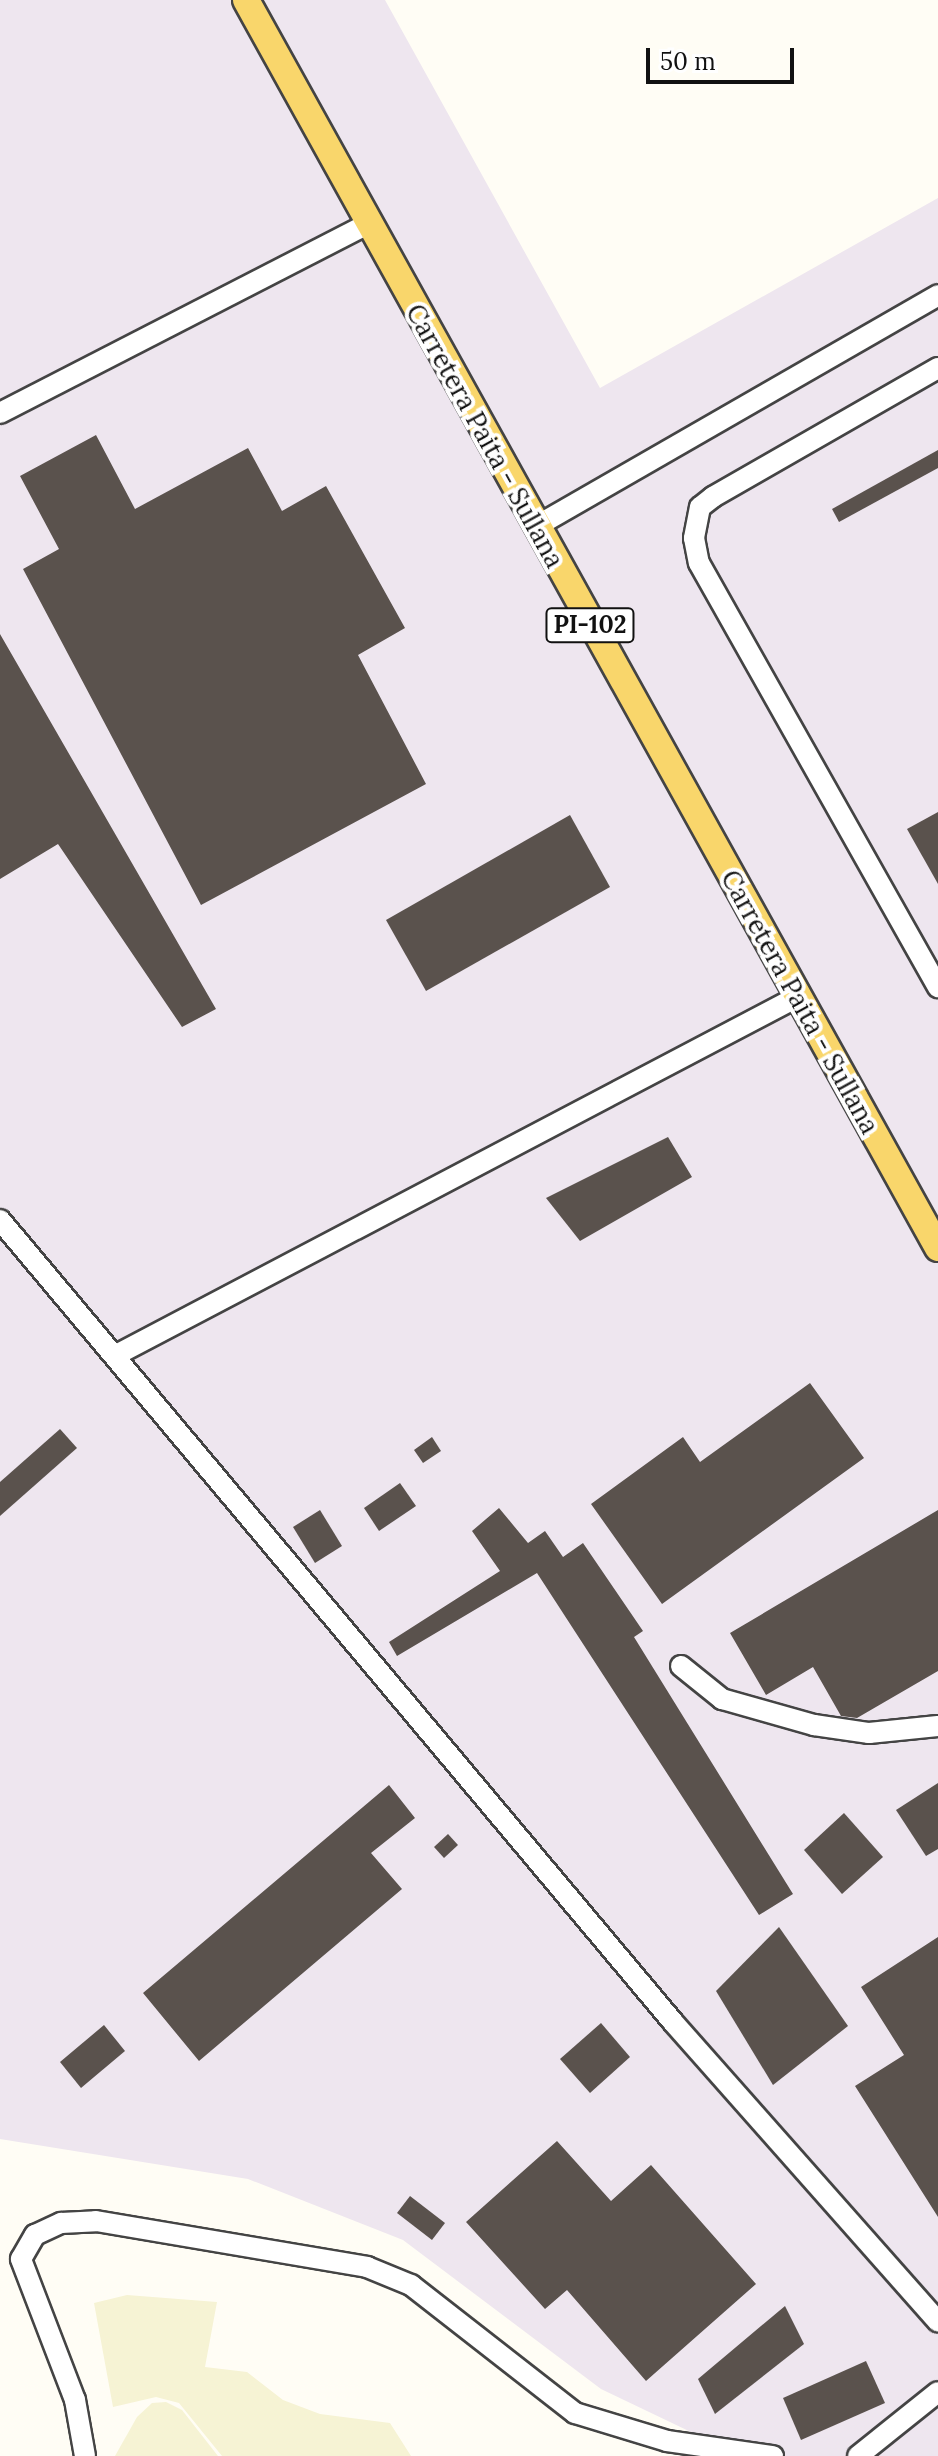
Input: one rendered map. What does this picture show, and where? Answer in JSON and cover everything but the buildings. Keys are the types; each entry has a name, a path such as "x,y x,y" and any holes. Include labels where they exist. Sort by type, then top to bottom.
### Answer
{"main road":[{"name":"Carretera Paita - Sullana","path":"246,0 535,527 938,1248"}],"street":[{"path":"0,413 368,224"},
{"path":"535,527 938,295"},
{"path":"938,368 713,497 700,507 694,538 699,563 938,987"},
{"path":"118,1354 797,997"},
{"path":"0,1220 118,1354 673,2022 938,2322"},
{"path":"681,1666 722,1699 814,1725 869,1733 938,1726"},
{"path":"85,2456 75,2400 21,2259 35,2235 61,2223 96,2221 367,2267 411,2285 575,2413 667,2441 773,2456"},
{"path":"858,2456 938,2392"}],"shaded area":[{"path":"0,0 385,0 600,388 938,198 938,2456 741,2456 601,2389 403,2240 248,2179 0,2139"},
{"path":"127,2295 217,2302 205,2367 247,2372 283,2400 320,2414 390,2423 411,2456 222,2456 179,2403 156,2397 113,2407 94,2303"},
{"path":"166,2402 182,2410 218,2456 115,2456 137,2417 152,2403"}]}
